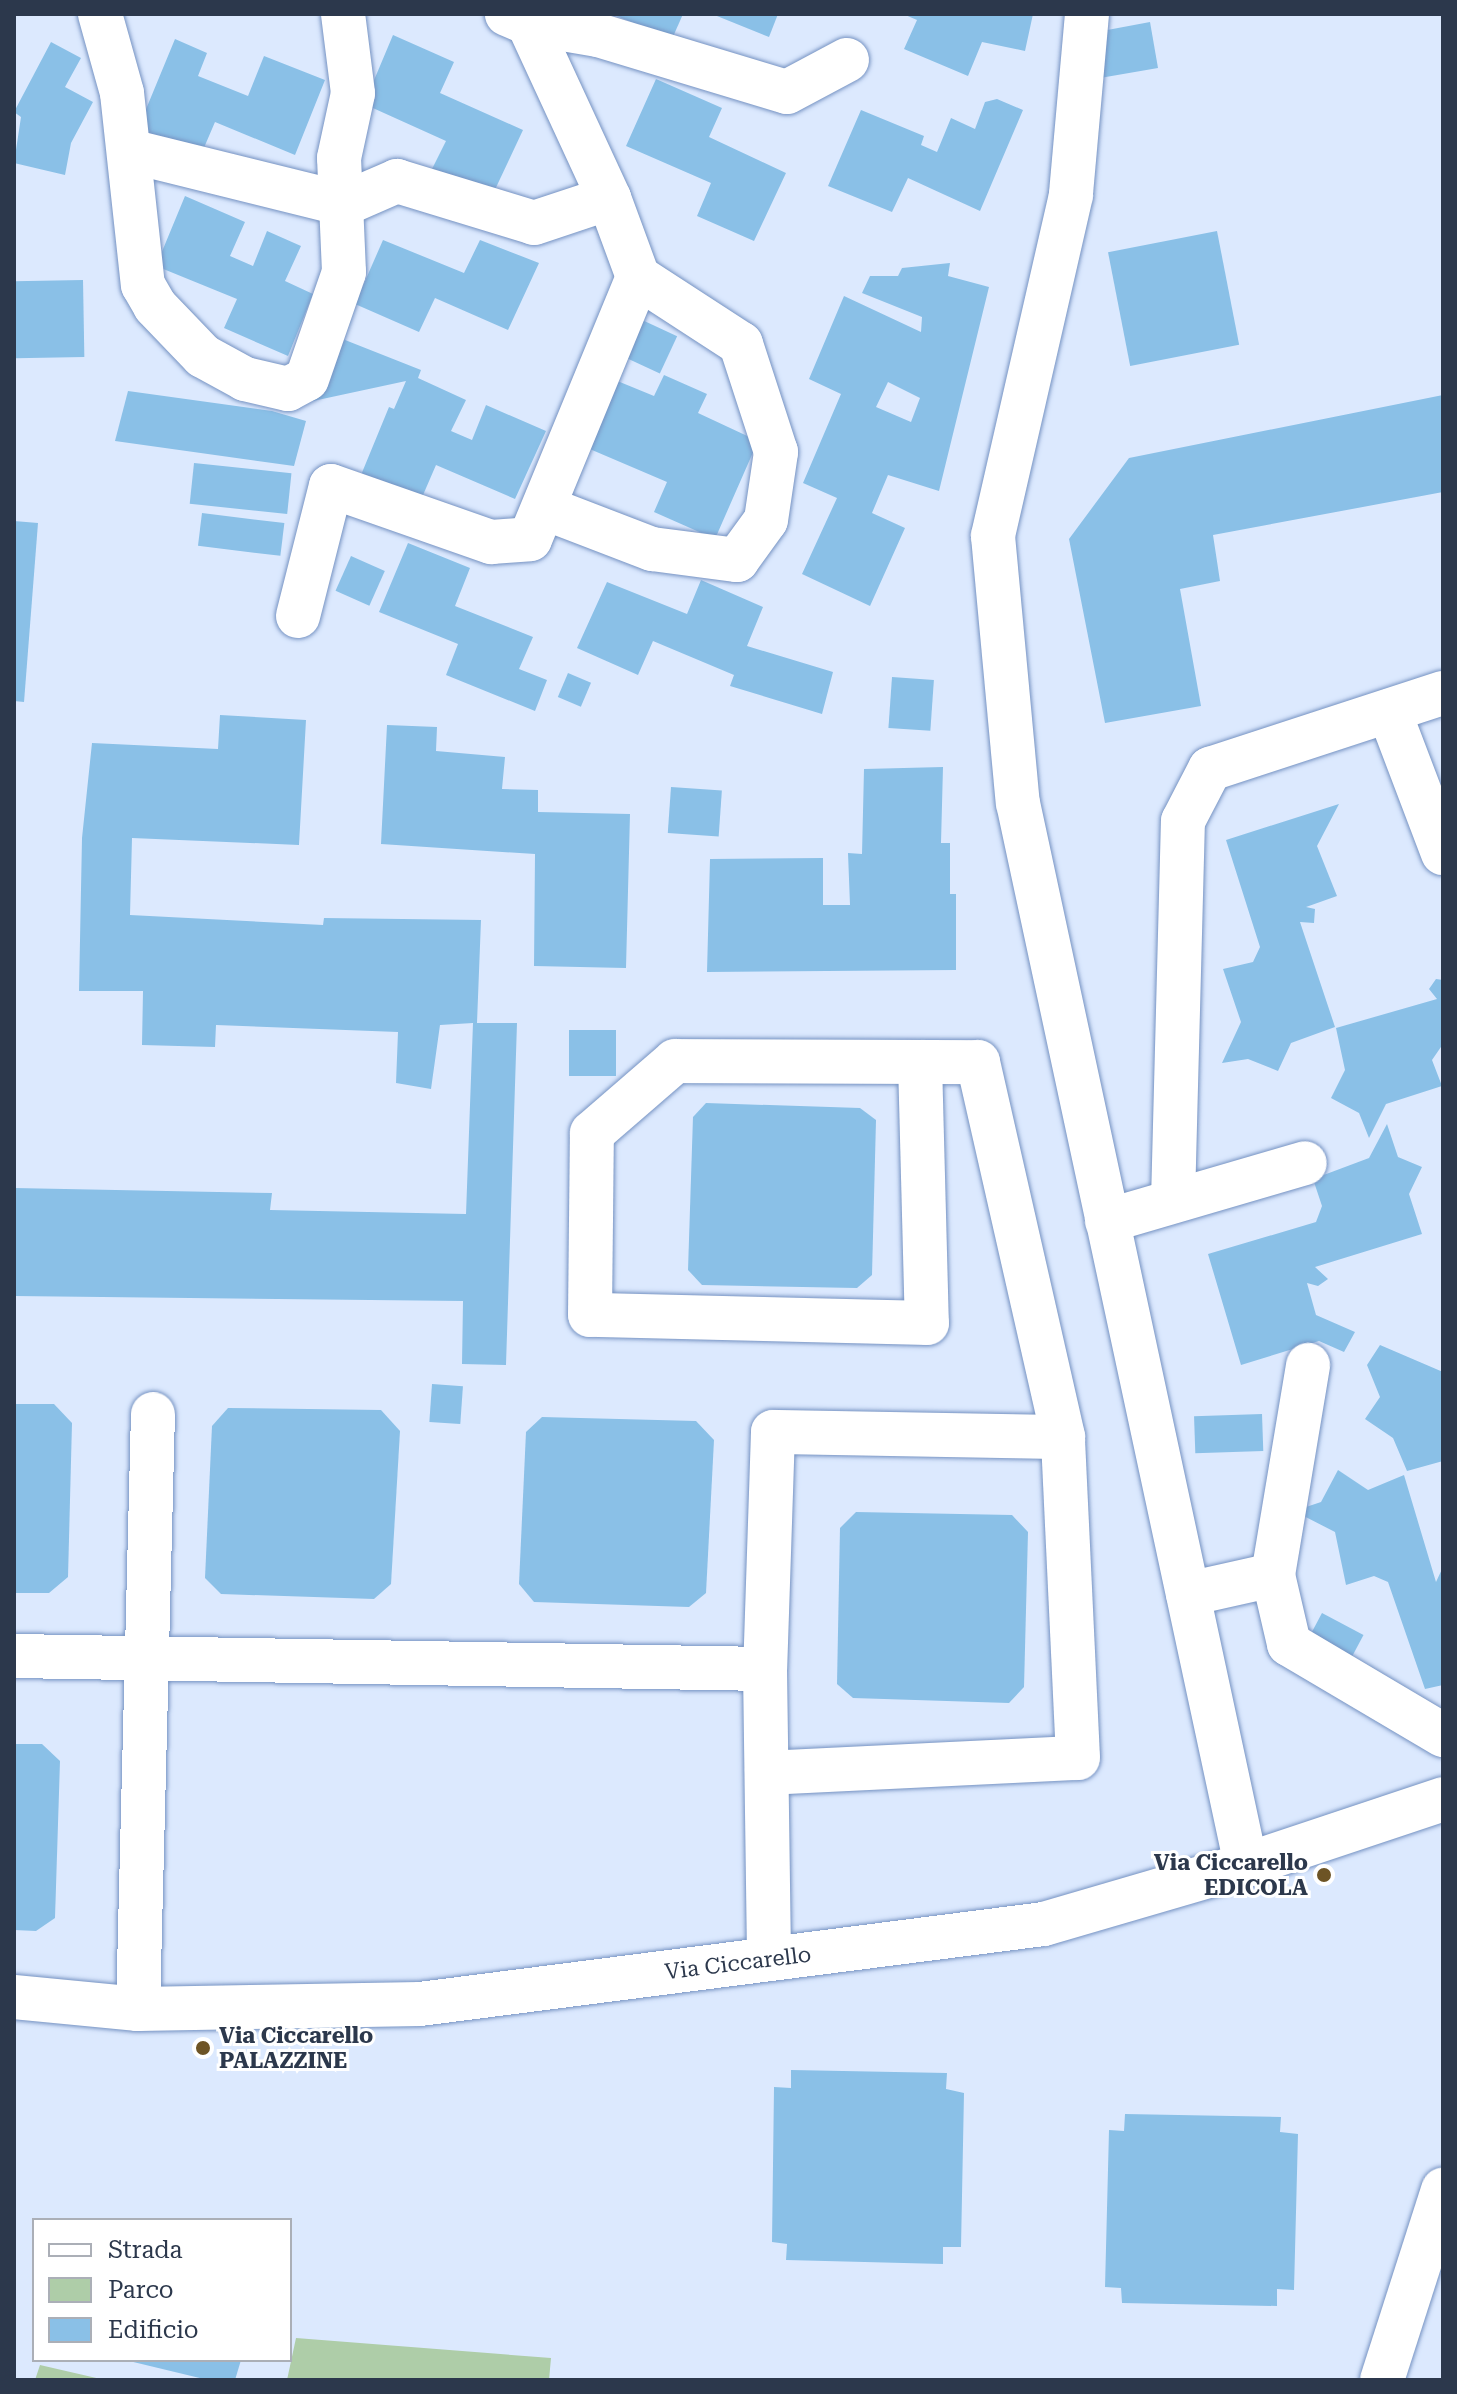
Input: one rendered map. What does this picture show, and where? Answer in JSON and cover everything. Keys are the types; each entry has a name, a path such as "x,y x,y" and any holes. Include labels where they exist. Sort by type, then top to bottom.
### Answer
{"street":[{"path":"100,14 122,93 143,285 155,306 203,356 245,379 288,389 307,379 344,272 344,204 339,158 353,93 343,14"},
{"path":"1087,14 1071,195 993,536 1018,803 1246,1865"},
{"path":"518,18 598,35 787,92 847,60"},
{"path":"518,18 609,198 638,277 741,344 776,452 766,520 737,560 652,549 545,508"},
{"path":"130,151 344,204 397,181 534,223 609,198"},
{"path":"298,616 331,486 491,542 530,539 638,277"},
{"path":"1173,1201 1183,821 1210,769 1443,693"},
{"path":"1389,711 1443,853"},
{"path":"767,1773 1078,1758 1063,1437 978,1062 675,1061 592,1133 590,1315 927,1323 920,1062"},
{"path":"1107,1221 1305,1163"},
{"path":"1308,1365 1273,1575 1289,1644 1443,1735"},
{"path":"138,2009 153,1414"},
{"path":"769,1959 765,1669 773,1432 1063,1437"},
{"path":"1188,1594 1273,1575"},
{"path":"14,1656 146,1661 765,1669"},
{"name":"Via Ciccarello","path":"14,1997 138,2009 420,2004 1044,1924 1246,1865 1443,1799"},
{"path":"1382,2380 1443,2190"}],"green space":[{"path":"296,2338 551,2358 549,2380 287,2380"},
{"path":"40,2365 105,2380 35,2380"}],"building":[{"path":"612,14 683,14 672,39"},
{"path":"712,14 778,14 769,37"},
{"path":"903,14 1033,14 1025,51 982,42 968,76 904,49 917,20"},
{"path":"1150,22 1158,68 1100,78 1102,31"},
{"path":"393,35 454,62 440,93 523,130 492,196 432,169 446,141 364,104"},
{"path":"175,39 207,53 198,76 248,96 264,56 325,80 295,155 215,122 200,157 137,131"},
{"path":"51,42 81,58 65,87 93,102 71,143 65,175 14,163 21,117 14,112"},
{"path":"656,79 722,108 709,137 786,173 754,241 697,216 711,183 626,146"},
{"path":"997,99 1023,110 980,211 908,178 892,212 828,186 861,110 924,136 921,145 937,152 951,118 975,129 985,102"},
{"path":"185,196 245,222 230,256 253,266 267,231 301,246 285,281 313,294 288,356 224,328 237,299 156,266"},
{"path":"1217,231 1239,345 1130,366 1108,252"},
{"path":"383,240 464,273 480,240 539,263 508,330 435,298 419,332 355,304"},
{"path":"950,263 948,276 989,287 939,491 888,475 872,513 905,528 870,606 802,574 837,498 803,483 841,394 809,379 844,296 921,332 922,317 862,293 870,276 898,276 902,268","holes":["888,382 920,398 911,422 876,407"]},
{"path":"83,280 84,357 15,358 14,281"},
{"path":"640,319 677,336 660,373 623,356"},
{"path":"340,338 421,370 418,378 466,400 451,431 472,440 486,405 546,431 515,499 436,465 420,502 361,475 389,407 394,409 406,381 313,401"},
{"path":"664,375 707,394 698,413 758,441 715,539 654,512 667,482 585,447 615,380 654,396"},
{"path":"128,391 272,411 306,421 294,466 115,441"},
{"path":"1443,395 1443,492 1213,535 1220,581 1180,589 1201,706 1105,723 1069,539 1129,458"},
{"path":"194,463 291,473 287,514 190,504"},
{"path":"202,513 284,523 280,556 198,546"},
{"path":"14,521 38,523 24,702 14,701"},
{"path":"408,543 470,568 455,606 533,637 519,669 547,680 535,711 446,675 458,644 379,612"},
{"path":"351,556 385,571 369,606 336,591"},
{"path":"701,580 763,607 747,646 833,672 822,714 730,686 734,675 653,641 638,675 577,648 607,582 687,614"},
{"path":"568,673 591,683 581,707 558,697"},
{"path":"892,677 934,680 930,731 888,728"},
{"path":"220,715 306,720 299,845 132,838 130,915 323,925 324,918 481,920 477,1023 517,1023 506,1365 462,1364 463,1301 14,1296 14,1188 272,1193 270,1210 466,1214 473,1023 440,1025 431,1089 396,1083 398,1032 216,1025 215,1047 142,1045 143,991 79,991 82,838 92,743 218,749"},
{"path":"387,725 437,727 436,751 505,757 502,789 538,790 538,812 630,814 626,968 534,966 535,854 381,844"},
{"path":"943,767 941,843 950,843 950,894 956,894 956,970 707,972 710,859 823,858 823,905 850,905 848,853 862,854 864,769"},
{"path":"671,787 722,791 719,836 668,833"},
{"path":"1339,804 1317,846 1337,896 1306,907 1315,909 1314,923 1300,922 1335,1027 1291,1043 1278,1071 1248,1059 1222,1063 1241,1022 1223,969 1253,962 1260,947 1226,840"},
{"path":"1436,979 1443,980 1443,1044 1432,1060 1442,1086 1386,1104 1369,1138 1359,1113 1331,1098 1345,1070 1336,1028 1437,999 1429,989"},
{"path":"569,1030 616,1030 616,1076 569,1076"},
{"path":"706,1103 860,1108 876,1120 872,1275 857,1288 702,1285 688,1270 693,1117"},
{"path":"1387,1124 1398,1157 1422,1167 1409,1194 1422,1234 1315,1267 1328,1279 1318,1286 1307,1283 1316,1315 1355,1332 1344,1352 1319,1341 1241,1365 1208,1254 1316,1222 1322,1206 1313,1179 1369,1158"},
{"path":"1380,1345 1443,1372 1443,1461 1407,1471 1393,1438 1365,1419 1380,1397 1367,1365"},
{"path":"432,1384 463,1386 460,1424 429,1422"},
{"path":"14,1404 54,1404 72,1423 68,1577 49,1593 14,1593"},
{"path":"228,1408 381,1410 400,1431 391,1584 374,1599 221,1594 205,1578 212,1426"},
{"path":"1262,1414 1263,1451 1195,1453 1194,1416"},
{"path":"542,1417 696,1421 714,1440 706,1593 689,1607 534,1602 519,1584 526,1432"},
{"path":"1338,1470 1368,1490 1404,1475 1436,1582 1443,1567 1443,1685 1425,1689 1388,1582 1374,1576 1346,1585 1335,1532 1294,1511 1321,1502"},
{"path":"856,1512 1012,1515 1028,1532 1024,1687 1009,1703 853,1698 837,1684 840,1528"},
{"path":"1322,1613 1363,1635 1349,1662 1308,1639"},
{"path":"14,1744 42,1744 60,1761 55,1918 36,1931 14,1930"},
{"path":"791,2070 947,2073 946,2089 964,2093 961,2247 943,2247 943,2264 786,2260 787,2244 772,2242 774,2087 791,2088"},
{"path":"1125,2114 1281,2117 1280,2132 1298,2134 1294,2290 1277,2289 1277,2306 1122,2303 1121,2288 1105,2287 1109,2130 1124,2131"},
{"path":"133,2362 240,2362 235,2380 208,2380"}],"place":[{"name":"Via Ciccarello EDICOLA","path":"1324,1875"},
{"name":"Via Ciccarello PALAZZINE","path":"203,2048"}]}
